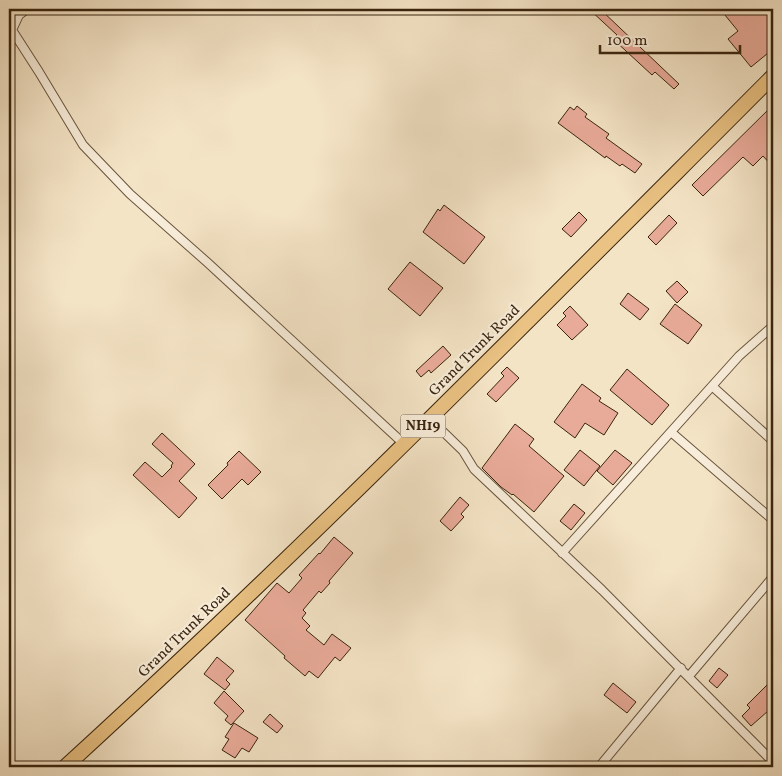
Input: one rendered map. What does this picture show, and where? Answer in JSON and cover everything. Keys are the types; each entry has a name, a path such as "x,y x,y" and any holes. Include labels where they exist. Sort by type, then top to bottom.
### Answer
{"highway":[{"name":"Grand Trunk Road","path":"65,767 182,660 404,444 773,76"}],"street":[{"path":"27,9 19,15 10,28 83,145 130,194 216,270 404,444"},
{"path":"562,553 739,356 773,326"},
{"path":"712,386 773,442"},
{"path":"430,418 463,451 474,469 615,602 773,762"},
{"path":"671,432 773,520"},
{"path":"689,676 773,577"},
{"path":"598,767 681,668"}],"building":[{"path":"589,9 600,9 679,84 674,89 655,72 652,75 613,39 617,35"},
{"path":"720,9 768,9 773,15 773,49 751,67 728,39 738,31"},
{"path":"773,105 773,167 763,156 753,166 743,157 703,196 692,185"},
{"path":"577,106 587,114 585,117 609,134 606,138 642,164 635,173 622,164 620,166 606,156 605,158 558,123 570,107 574,110"},
{"path":"444,205 485,237 464,264 423,232 438,209 440,211"},
{"path":"579,212 587,220 571,237 562,229"},
{"path":"669,215 677,223 656,245 648,237"},
{"path":"410,262 443,288 420,316 388,289"},
{"path":"677,281 688,292 677,303 666,291"},
{"path":"628,293 649,309 640,320 620,304"},
{"path":"675,304 702,325 688,344 660,324"},
{"path":"570,306 588,325 572,340 557,325 566,316 563,313"},
{"path":"443,346 451,355 431,373 429,370 421,377 416,371"},
{"path":"507,367 519,378 496,402 487,394 504,376 501,373"},
{"path":"627,369 669,405 652,425 610,390"},
{"path":"582,384 601,398 599,401 618,413 604,435 585,423 575,438 554,422"},
{"path":"515,424 534,439 529,446 564,476 534,512 513,494 501,487 482,468"},
{"path":"162,433 195,464 179,481 197,498 179,518 133,475 145,462 162,477 172,467 173,463 152,444"},
{"path":"580,450 600,466 584,486 564,470"},
{"path":"615,450 632,463 613,485 597,471"},
{"path":"239,451 261,472 248,485 242,479 222,499 208,485"},
{"path":"460,497 469,505 461,514 464,517 451,531 440,521"},
{"path":"574,504 585,513 571,530 560,521"},
{"path":"334,537 353,553 329,581 330,583 321,593 319,591 303,610 306,613 302,618 310,626 306,630 324,645 332,634 351,648 340,661 335,657 318,678 309,671 305,676 245,620 277,583 289,593 302,578 299,575"},
{"path":"217,657 234,671 226,680 230,684 225,690 204,674"},
{"path":"719,668 728,675 717,688 709,681"},
{"path":"773,679 773,703 768,711 751,726 742,716 750,708 747,705"},
{"path":"613,683 636,702 627,713 604,695"},
{"path":"224,691 244,711 231,725 225,720 228,716 214,703"},
{"path":"270,714 283,726 277,733 263,722"},
{"path":"234,723 258,738 249,752 242,748 235,758 222,750 229,739 225,737"}]}
